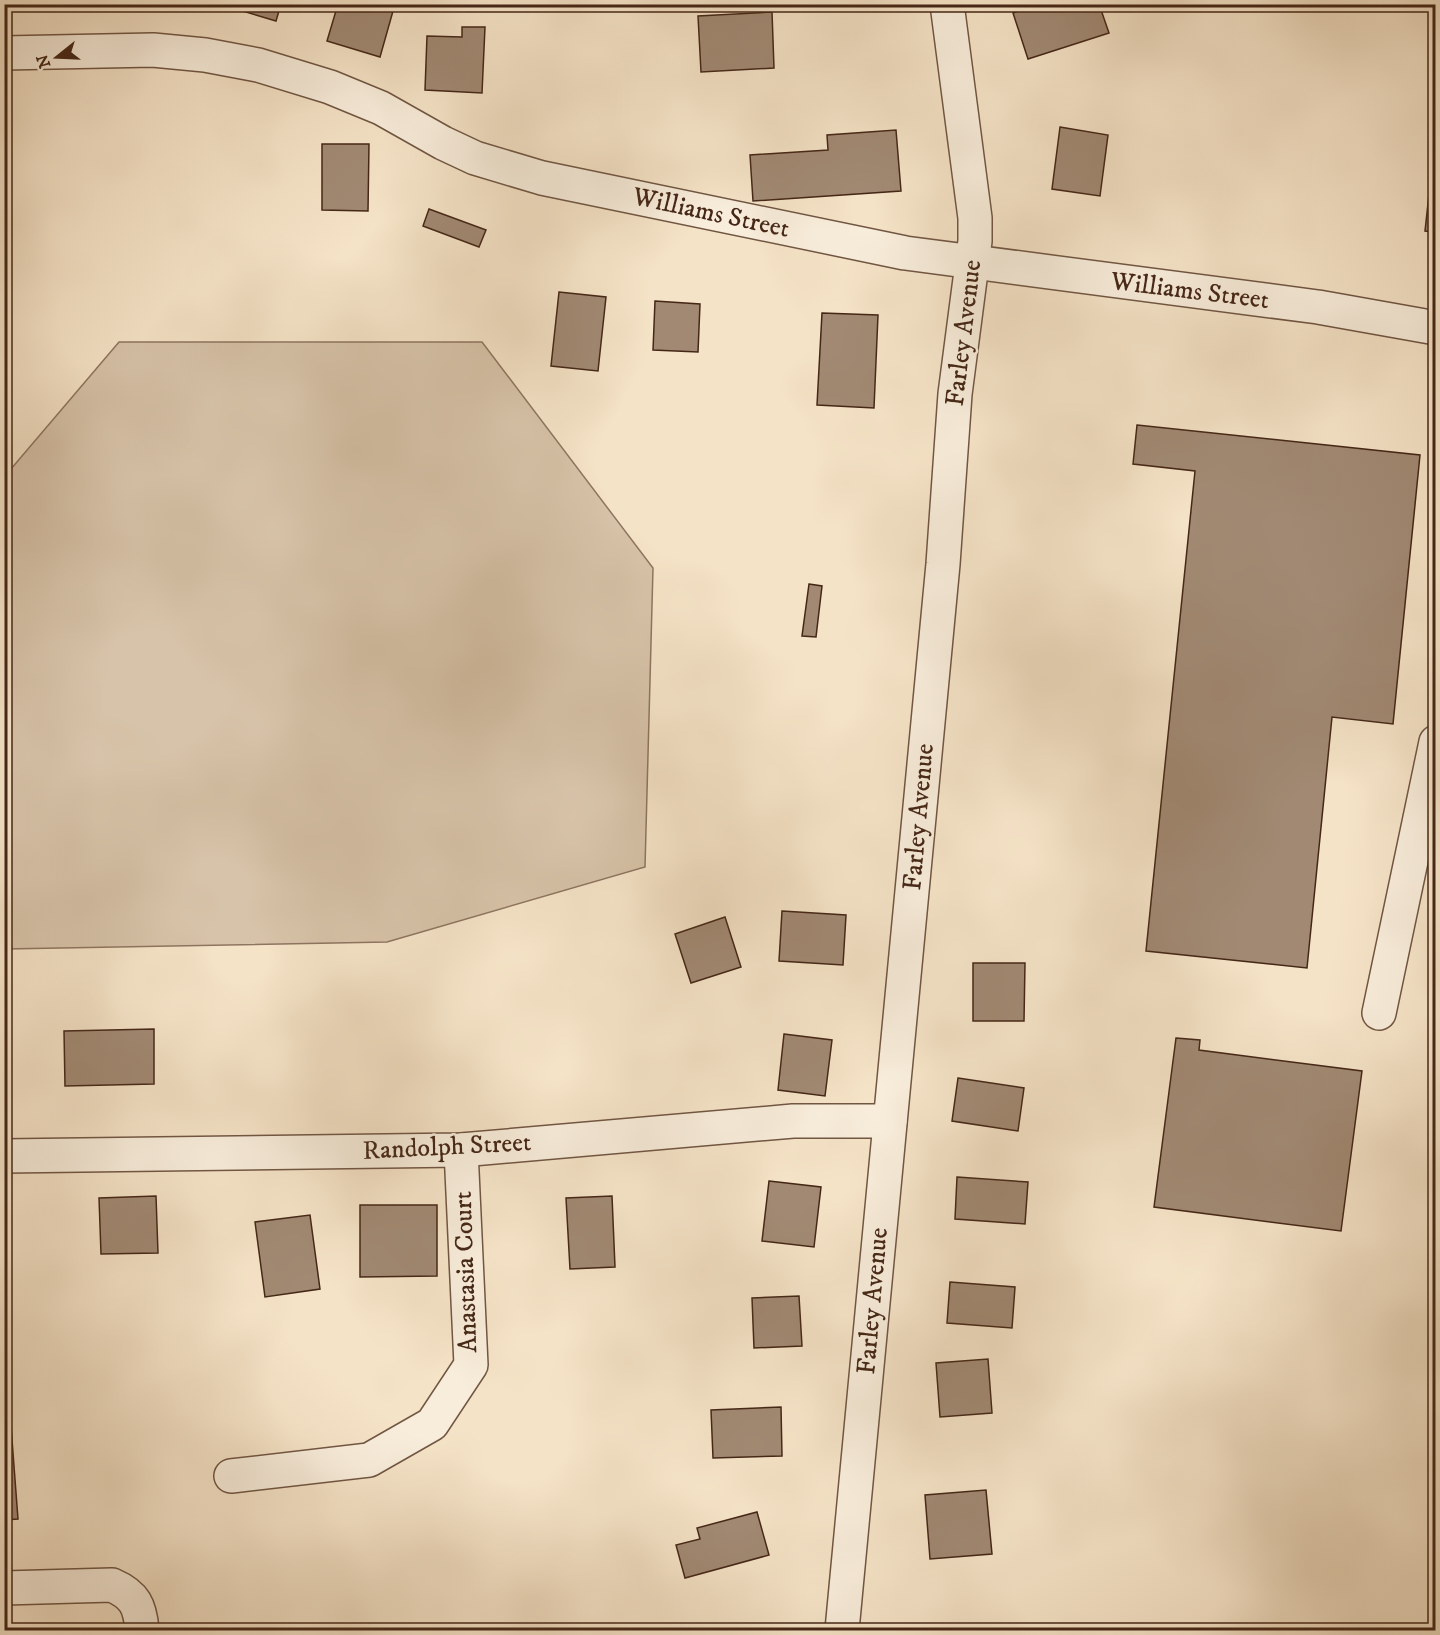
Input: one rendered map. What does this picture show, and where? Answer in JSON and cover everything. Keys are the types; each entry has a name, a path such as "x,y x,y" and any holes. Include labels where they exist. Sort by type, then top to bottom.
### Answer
{"street":[{"name":"Farley Avenue","path":"842,1630 943,564 955,394 973,264 975,218 947,4"},
{"name":"Williams Street","path":"4,53 153,50 206,55 258,65 330,87 381,108 443,143 508,169 542,178 905,253 973,264 1263,300 1436,328"},
{"path":"1379,1013 1436,742"},
{"name":"Randolph Street","path":"4,1156 461,1149 793,1121 890,1121"},
{"name":"Anastasia Court","path":"231,1476 369,1461 432,1424 471,1365 461,1149"},
{"path":"4,1588 112,1585 128,1592 137,1606 142,1630"}],"shaded area":[{"path":"119,342 482,342 653,568 645,867 387,942 5,949 5,476"}],"building":[{"path":"230,4 281,4 276,21 229,7"},
{"path":"338,4 395,4 380,57 327,41"},
{"path":"824,4 873,4 873,6 824,10"},
{"path":"1038,4 1099,4 1109,33 1028,59 1013,13"},
{"path":"772,12 774,68 701,72 698,16"},
{"path":"462,27 485,27 482,93 425,90 427,36 462,37"},
{"path":"1060,127 1108,135 1100,196 1052,189"},
{"path":"896,130 901,191 753,201 750,155 828,150 827,135"},
{"path":"322,144 369,144 368,211 322,210"},
{"path":"1431,176 1436,176 1436,232 1425,231"},
{"path":"429,209 486,230 479,247 423,226"},
{"path":"559,292 606,297 598,371 551,366"},
{"path":"655,301 700,304 698,352 653,350"},
{"path":"822,313 878,315 874,408 817,405"},
{"path":"1137,425 1420,455 1393,724 1332,717 1307,968 1146,951 1195,471 1133,464"},
{"path":"809,584 822,586 816,637 802,636"},
{"path":"782,911 846,915 843,965 779,961"},
{"path":"725,917 741,967 691,983 675,934"},
{"path":"973,963 1025,963 1024,1021 973,1021"},
{"path":"154,1029 154,1084 65,1086 64,1031"},
{"path":"784,1034 832,1040 825,1096 778,1090"},
{"path":"1176,1038 1200,1040 1199,1050 1362,1071 1341,1231 1154,1207"},
{"path":"958,1078 1024,1088 1018,1131 952,1121"},
{"path":"957,1177 1028,1182 1025,1224 955,1219"},
{"path":"769,1181 821,1187 814,1247 762,1241"},
{"path":"156,1196 158,1253 101,1254 99,1198"},
{"path":"612,1196 615,1267 570,1269 566,1198"},
{"path":"360,1205 437,1205 437,1276 360,1277"},
{"path":"310,1215 320,1289 265,1297 255,1222"},
{"path":"950,1282 1015,1287 1012,1328 947,1323"},
{"path":"799,1296 802,1346 754,1348 752,1298"},
{"path":"988,1359 992,1413 940,1417 936,1363"},
{"path":"781,1407 782,1456 713,1458 711,1410"},
{"path":"4,1413 10,1413 18,1519 4,1520"},
{"path":"986,1490 992,1554 930,1559 925,1495"},
{"path":"757,1512 769,1555 685,1578 676,1545 700,1539 697,1528"},
{"path":"285,1625 286,1630 261,1630"},
{"path":"1200,1626 1360,1630 1200,1630"}]}
